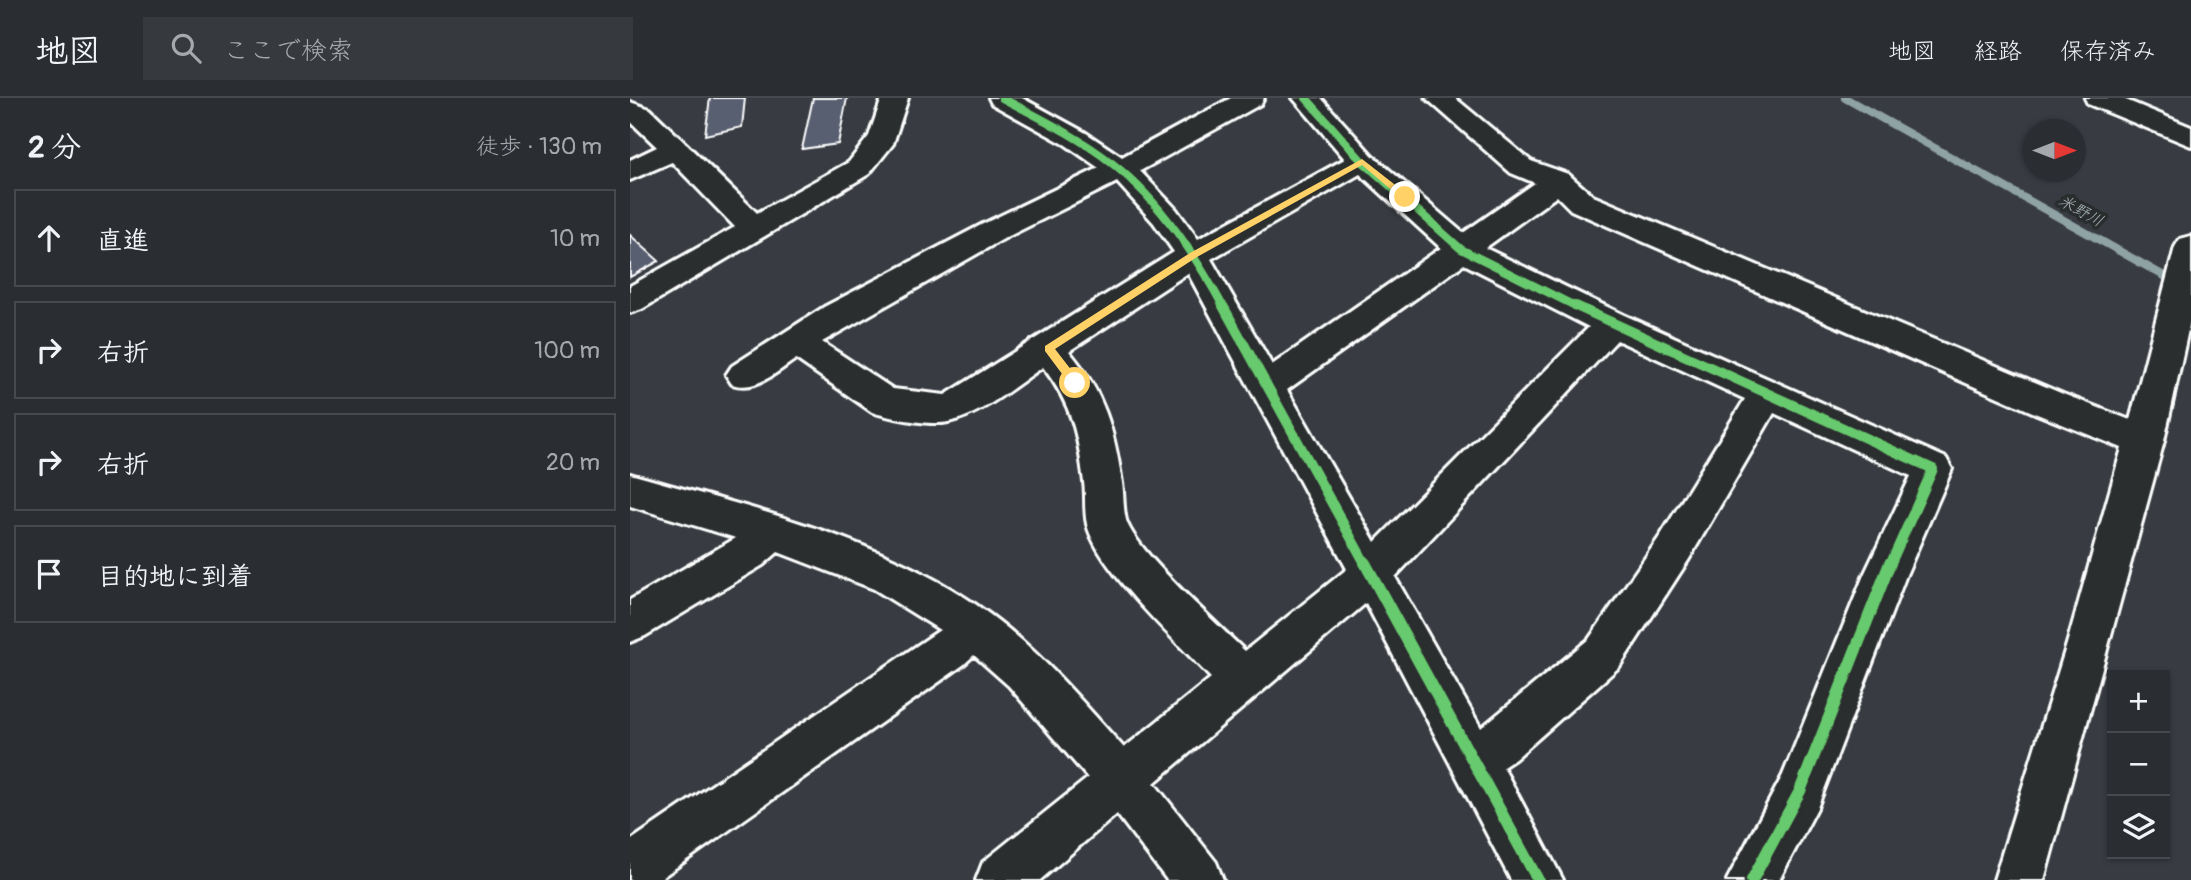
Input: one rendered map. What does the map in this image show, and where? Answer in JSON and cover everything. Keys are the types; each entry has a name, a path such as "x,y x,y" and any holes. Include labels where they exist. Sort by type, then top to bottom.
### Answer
{"street":[{"path":"630,302 839,181 874,155 884,138 895,98"},
{"path":"1002,98 1059,128 1119,170 1143,192 1194,255 1372,573 1538,880"},
{"path":"744,375 798,343 836,316 993,231 1119,170 1251,98"},
{"path":"1306,98 1362,161 1461,249 1612,324 1944,474 1885,575 1800,791 1752,880"},
{"path":"1439,98 1521,167 1558,181 1581,203 2050,404 2145,441"},
{"path":"2098,98 2191,137"},
{"path":"630,110 640,115 755,229"},
{"path":"630,171 675,149"},
{"path":"798,343 885,402 946,409 959,404 1194,255 1362,161"},
{"path":"1266,386 1558,181"},
{"path":"2019,880 2054,766 2145,441 2191,247"},
{"path":"1001,880 1372,573 1612,324"},
{"path":"1048,348 1075,383 1090,414 1107,525 1130,563 1243,680"},
{"path":"1473,758 1499,743 1604,653 1675,547 1767,394"},
{"path":"630,490 773,531 889,576 973,627 1025,671 1121,780 1198,880"},
{"path":"630,622 749,552 773,531"},
{"path":"630,870 948,651 973,627"}],"building":[{"path":"710,98 745,98 742,127 705,135"},
{"path":"813,98 847,98 838,144 802,149"},
{"path":"630,235 659,261 630,277"}],"waterway":[{"name":"米野川","path":"1845,98 2191,291"}],"cycle path":[{"path":"1002,98 1076,139 1111,163 1143,191 1185,243 1220,301 1445,706 1538,880"},
{"path":"1306,98 1362,161 1461,249 1612,324 1933,469 1885,575 1800,791 1752,880"}],"route":[{"path":"1075,383 1048,348 1194,255 1362,161 1405,197"}]}
